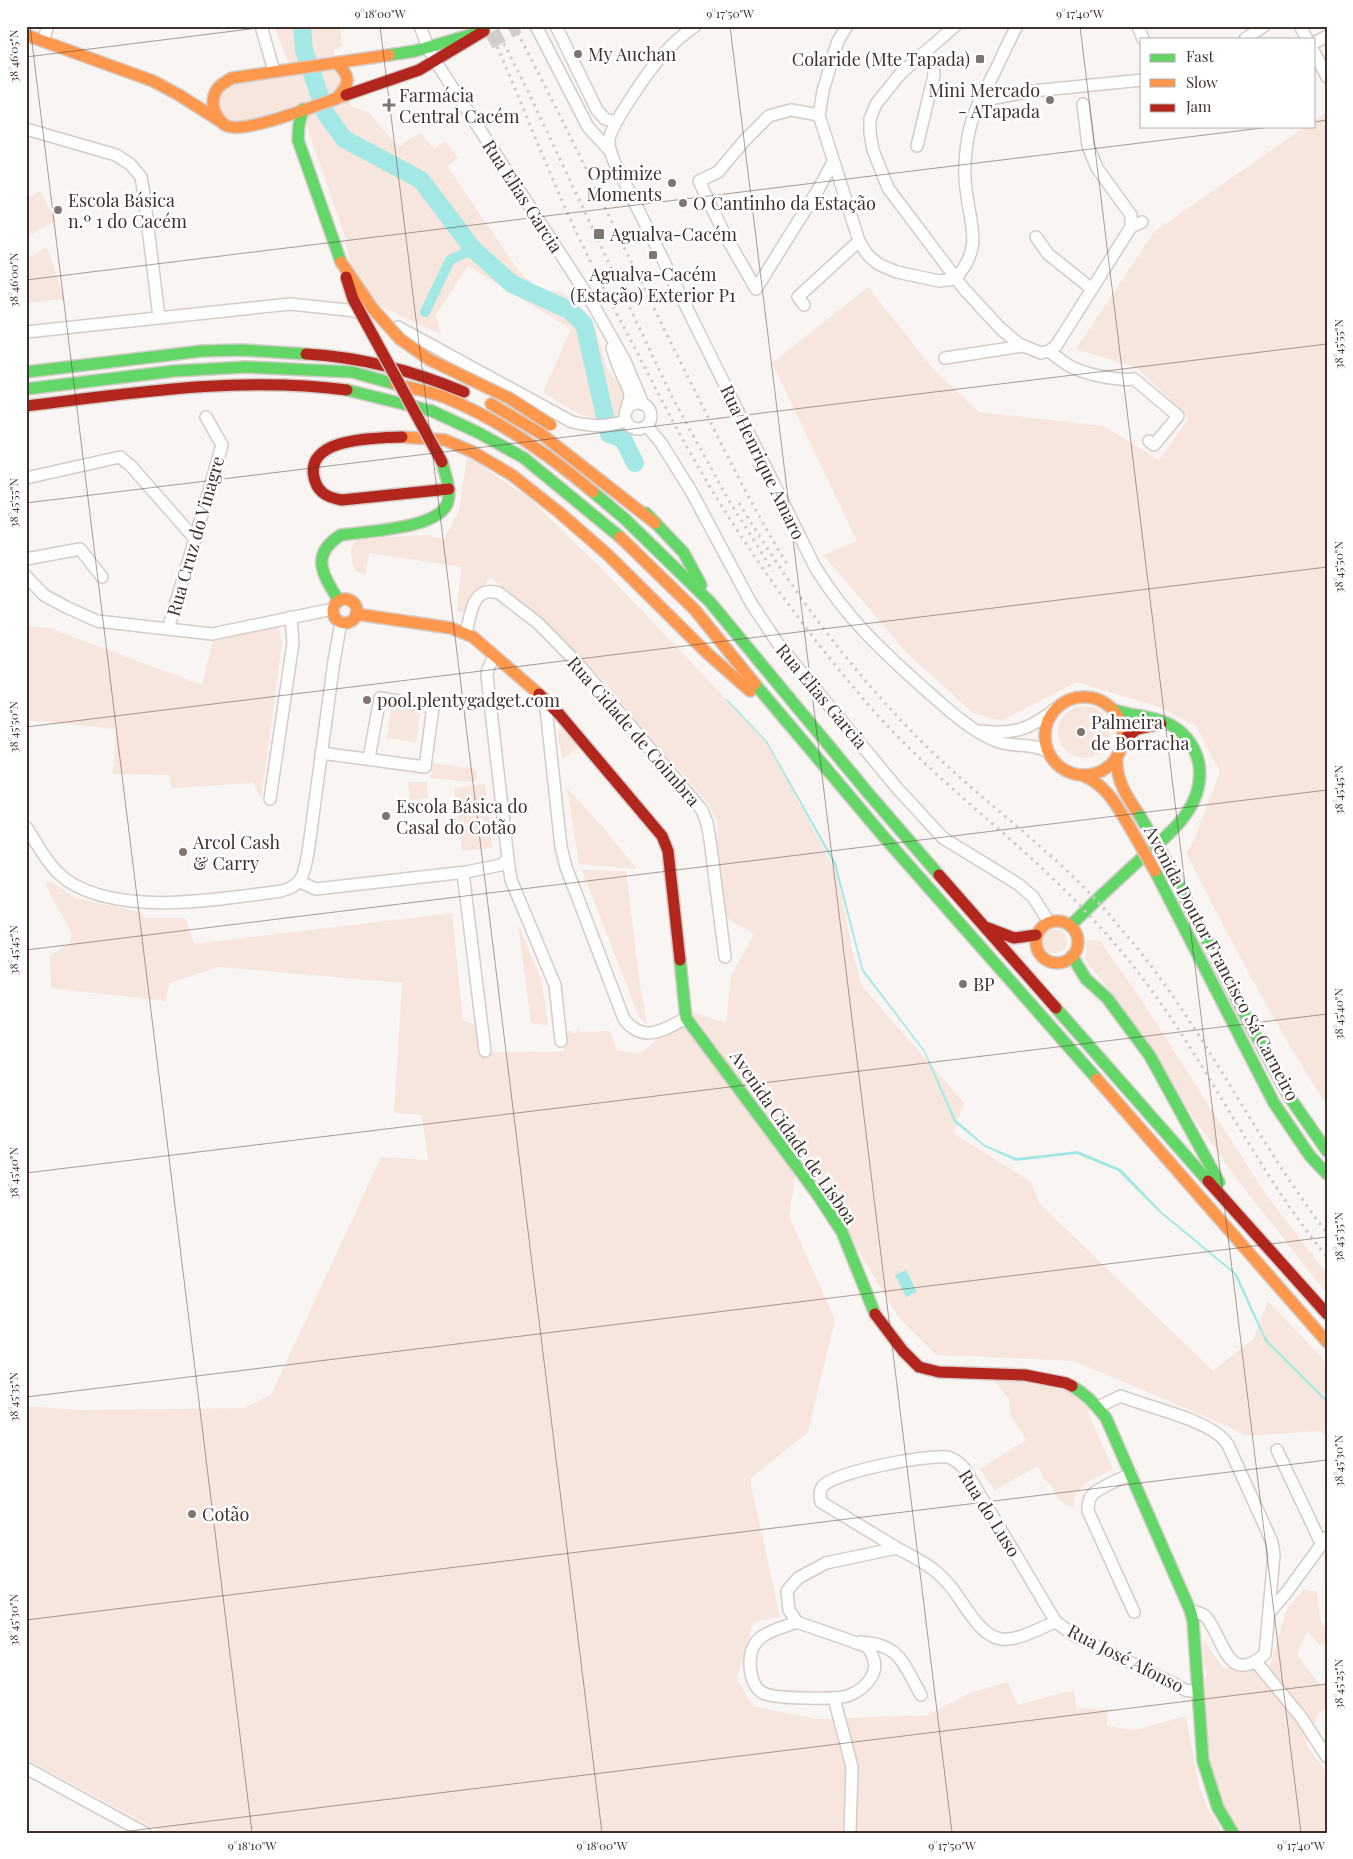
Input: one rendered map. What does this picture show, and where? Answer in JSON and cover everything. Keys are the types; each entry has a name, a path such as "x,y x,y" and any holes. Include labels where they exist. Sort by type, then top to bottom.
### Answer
{"main road":[{"path":"441,44 472,26"},
{"path":"220,121 215,114 212,100 219,86 232,78 428,48 484,31 436,62"},
{"path":"26,35 153,81 179,95 226,126 241,128 272,120 420,70 489,42"},
{"path":"337,63 346,70 348,77 348,84 338,98"},
{"path":"303,109 298,140 353,299 442,462 449,488 449,500 446,508 432,520 419,524 341,535 331,540 325,546 321,554 321,566 336,605 334,617 341,622 352,620 356,614 356,607 352,601 345,599 336,605"},
{"path":"272,120 286,128 298,140"},
{"path":"341,262 373,309 400,339 430,360 509,398 554,427"},
{"path":"26,372 202,351 242,350 323,355 378,364 436,380 476,397 540,433 655,523"},
{"path":"26,389 174,370 246,367 352,372 443,397 488,418 531,444 625,519 710,602 863,787 1168,1137 1327,1314"},
{"path":"26,406 176,388 246,384 314,386 352,391 432,410 480,433 524,458 618,535 694,610 780,716 957,922 1327,1342"},
{"path":"26,416 42,413 62,402"},
{"path":"449,488 342,500 326,496 320,490 316,484 314,468 320,454 326,449 340,444 373,440 428,437 445,440 478,454 505,469 598,544 721,668 780,716"},
{"path":"602,467 684,553 710,602"},
{"path":"356,614 451,628 466,633 560,715 662,836 668,851 686,1018"},
{"path":"1070,926 1140,860 1165,840 1184,819 1196,798 1200,774 1195,752 1190,741 1174,726 1148,717 1120,713 1104,702 1094,698 1073,698 1063,702 1055,709 1045,729 1045,744 1053,761 1071,773 1082,775 1092,774 1111,764 1117,756 1122,742 1121,724 1112,709"},
{"path":"1122,742 1136,729 1155,726 1165,722"},
{"name":"Avenida Doutor Francisco Sá Carneiro","path":"1117,756 1116,772 1119,783 1167,862 1247,1020 1288,1095 1327,1151"},
{"name":"Avenida Doutor Francisco Sá Carneiro","path":"1082,775 1094,779 1102,785 1128,824 1155,871 1274,1103 1310,1156 1327,1174"},
{"path":"1060,921 1070,926 1075,931 1078,944 1072,956 1060,963 1046,960 1037,950 1036,935 1039,930 1048,922 1060,921"},
{"path":"986,927 1014,938 1036,935"},
{"path":"1072,956 1086,979 1107,998 1150,1056 1234,1210"},
{"name":"Avenida Cidade de Lisboa","path":"686,1018 815,1191 842,1232 876,1318 919,1367 940,1372 1025,1375 1066,1383 1079,1390 1098,1407 1106,1418 1192,1615 1203,1761 1206,1776 1219,1812 1233,1833"}],"street":[{"path":"44,41 48,26"},
{"path":"261,26 274,71"},
{"name":"Rua Elias Garcia","path":"420,26 428,48 436,62 591,302 625,361 643,404"},
{"name":"Rua Henrique Amaro","path":"536,26 588,127 610,152 815,567 828,587 845,611 872,640 961,721 997,742 1034,746 1048,752"},
{"path":"556,26 596,110 605,119 616,122"},
{"path":"610,152 610,135 616,122 660,58 685,33 695,26"},
{"path":"847,26 834,53 823,91 819,115 859,241 867,254 878,264 897,272 939,280 955,279 966,266 972,252 973,234 965,186 971,124 979,101 1017,26"},
{"path":"955,26 901,73 876,104 870,119 870,133 877,161 888,188 955,279 1001,329 1023,346 1041,353 1049,351 1056,346 1064,336 1092,289 1137,224 1097,168 1088,146 1082,104"},
{"path":"1138,26 1143,38"},
{"path":"1246,38 1264,26"},
{"path":"1300,26 1306,38"},
{"path":"917,146 934,75 933,62 926,57 920,56"},
{"path":"1316,56 1327,77"},
{"path":"979,101 1033,91 1140,80"},
{"path":"819,115 791,110 769,116 744,141 718,172 699,181 725,234 756,289 833,162"},
{"path":"26,129 116,155 130,164 140,177 144,195 159,318"},
{"path":"1036,238 1048,254 1092,289"},
{"path":"804,305 798,298 859,241"},
{"path":"26,332 290,304 347,310 384,320 572,422 592,426 612,425 624,418 633,404 643,404 647,407 651,416 647,426 643,428 633,428 624,418"},
{"name":"Rua Elias Garcia","path":"607,332 618,366 629,390 630,397 624,418"},
{"path":"946,358 1023,346"},
{"path":"1049,351 1077,370 1116,378 1134,379 1178,416 1154,445 1149,441"},
{"name":"Rua Cruz do Vinagre","path":"168,629 222,445 206,417"},
{"name":"Rua Elias Garcia","path":"647,426 661,443 691,490 751,603 779,645 897,788 943,838 1018,884 1033,897 1048,922"},
{"path":"26,478 120,457 131,466 195,540"},
{"path":"26,559 80,549 102,577"},
{"path":"26,576 44,595 97,621 212,634 336,605"},
{"name":"Rua Cidade de Coimbra","path":"466,633 476,598 484,592 492,591 498,593 538,624 579,665 702,810 707,823 725,958"},
{"path":"270,800 293,643 291,617"},
{"path":"26,827 49,862 67,880 84,890 120,899 141,902 193,902 281,891 294,887 300,882 308,852 341,622"},
{"path":"494,656 487,676 510,880 554,985 561,1041"},
{"path":"321,753 425,767 433,707 380,698 369,758"},
{"path":"545,700 563,854 624,1019 636,1030 650,1034 661,1031 686,1018"},
{"path":"974,730 1003,733 1023,730 1046,717 1055,709"},
{"path":"300,882 316,889 463,873 501,865 508,859"},
{"path":"463,873 485,1051"},
{"path":"1098,1407 1121,1396 1176,1415 1215,1431 1224,1438 1272,1542 1274,1554 1265,1654 1257,1665"},
{"path":"1268,1613 1286,1593 1324,1540 1277,1450"},
{"name":"Rua do Luso","path":"896,1548 821,1502 821,1488 827,1482 839,1476 858,1470 927,1458 951,1458 964,1468 1056,1622"},
{"path":"1131,1474 1092,1495 1088,1502 1088,1511 1134,1612"},
{"path":"797,1622 764,1634 750,1654 750,1670 755,1686 763,1693 776,1696 834,1698 849,1695 868,1683 875,1671 876,1662 868,1648 797,1622 789,1610 786,1591 798,1578 826,1563 896,1548 931,1567 945,1580 978,1624 988,1633 1000,1639 1014,1638 1056,1622"},
{"path":"1192,1615 1204,1614 1216,1632 1226,1656 1231,1662 1257,1665 1282,1692 1327,1757"},
{"name":"Rua José Afonso","path":"1056,1622 1074,1635 1185,1690 1198,1692"},
{"path":"854,1642 876,1643 893,1650 921,1695"},
{"path":"834,1698 852,1767 850,1833"},
{"path":"26,1768 144,1833"}],"shaded area":[{"path":"274,26 340,26 342,46 333,50 351,106 369,113 398,147 420,133 434,149 445,141 458,158 447,166 521,274 541,290 561,292 585,311 596,329 607,368 626,393 624,405 617,416 591,418 571,410 543,392 571,329 468,266 436,315 441,335 368,300 351,267 344,234 309,133 302,104 239,123 229,121 221,112 219,105 225,86 293,74"},
{"path":"1327,112 1327,1106 1271,1013 1186,853 1194,840 1220,772 1196,726 1161,708 1077,682 1001,721 973,713 906,652 823,555 857,541 772,363 868,287 934,370 979,412 1104,426 1159,460 1189,418 1137,368 1076,349 1154,232 1303,128 1316,128 1316,120"},
{"path":"40,191 56,221 26,237 26,199"},
{"path":"47,247 64,299 26,303 26,259"},
{"path":"467,456 529,498 609,576 767,742 837,874 853,953 862,986 964,1103 953,1133 1031,1182 1040,1204 1213,1371 1253,1339 1268,1301 1327,1363 1327,1439 1321,1431 1245,1436 1223,1424 1074,1361 936,1355 899,1318 799,1153 789,1216 835,1320 808,1432 750,1479 780,1617 753,1623 737,1678 753,1706 817,1719 927,1715 973,1692 1008,1682 1017,1705 1073,1690 1077,1708 1108,1709 1107,1726 1135,1730 1186,1716 1199,1787 1208,1809 1223,1833 163,1833 26,1759 26,1406 79,1410 243,1408 271,1395 381,1157 428,1160 422,1115 394,1113 402,983 219,967 169,983 166,1001 51,988 50,956 70,943 72,934 45,884 50,881 76,898 143,913 144,918 185,918 194,944 452,913 463,1020 480,1027 481,1053 564,1051 560,1029 576,1033 578,1027 580,1032 610,1031 617,1050 640,1054 674,1024 685,1010 726,1023 731,976 754,934 720,914 717,822 710,806 606,684 566,642 490,577 466,612 457,612 461,567 369,553 365,575 355,571 351,558 351,549 359,539 424,535 444,539 459,511"},
{"path":"278,625 282,644 261,799 253,783 172,788 169,775 113,774 116,729 26,720 26,626 50,628 202,685 213,640"},
{"path":"392,702 421,706 416,743 387,738"},
{"path":"1084,706 1094,708 1102,714 1108,722 1110,732 1108,742 1102,750 1094,756 1084,758 1074,756 1066,750 1060,742 1058,732 1060,722 1066,714 1074,708"},
{"path":"559,729 563,729 579,746 563,760 558,739"},
{"path":"433,763 476,769 477,781 468,782 431,778"},
{"path":"408,782 427,782 428,798 410,800"},
{"path":"485,784 492,848 462,851 454,788"},
{"path":"567,788 601,825 637,869 579,864"},
{"path":"582,870 626,871 647,1025 639,1017"},
{"path":"518,924 542,982 548,1026 531,1023"},
{"path":"1055,929 1064,932 1067,941 1064,950 1055,953 1046,950 1043,941 1046,932"},
{"path":"1087,940 1100,941 1140,998 1267,1196 1327,1274 1327,1294 1236,1178 1190,1113 1112,993 1085,960"},
{"path":"990,1376 1063,1386 1091,1407 1088,1412 1089,1415 1113,1469 1087,1482 1075,1494 1073,1508 1059,1500 1049,1482 1045,1481 1038,1466 994,1490 980,1469 1026,1440 1010,1414 1009,1399"},
{"path":"1304,1589 1317,1592 1320,1620 1327,1631 1327,1645 1320,1645 1307,1631 1297,1655 1320,1685 1327,1684 1327,1707 1318,1714 1306,1745 1327,1772 1327,1833 1242,1833 1228,1815 1209,1764 1206,1668 1204,1668 1203,1639 1223,1668 1270,1665 1286,1611"}],"water":[{"path":"727,699 767,741 836,863 863,969 925,1051 956,1120 985,1145 1016,1158 1078,1151 1121,1169 1162,1212 1237,1274 1269,1342 1327,1400 1327,1403 1265,1341 1234,1274 1159,1212 1118,1171 1077,1154 1016,1161 985,1147 954,1122 924,1052 862,971 831,859 766,742"},
{"path":"906,1270 917,1292 906,1297 895,1275"}],"waterway":[{"path":"302,26 304,50 326,114 344,139 421,180 473,249 512,284 569,310 584,324 609,434 623,439 635,463"},
{"path":"425,312 450,260 473,249"}],"tunnel":[{"path":"489,42 518,26"}],"railway":[{"path":"488,26 576,232 602,285 685,444 731,521 773,584 818,644 884,722 940,778 1063,888 1104,931 1130,962 1157,997 1275,1185 1327,1257"},
{"path":"514,26 726,453 762,522 789,567"},
{"path":"497,30 526,87 672,397 728,499 773,571"},
{"path":"739,503 780,568 826,631 874,691 927,747 1063,867 1109,914 1147,960 1200,1037 1274,1156 1327,1233"}],"traffic: fast":[{"path":"389,55 415,51 484,31"},
{"path":"303,109 298,140 341,262"},
{"path":"26,372 202,351 242,350 306,354"},
{"path":"26,389 174,371 246,367 352,372 395,384"},
{"path":"347,390 432,411 479,433 524,458 620,537"},
{"path":"339,601 324,574 322,558 325,550 341,535 402,527 432,518 443,510 448,501 449,491 442,462"},
{"path":"593,492 625,519 710,602 869,794 939,875"},
{"path":"646,513 684,553 701,585"},
{"path":"755,684 884,837 1097,1079"},
{"path":"1070,926 1180,822 1196,796 1199,781 1199,764 1196,753 1187,738 1179,730 1160,720 1112,709"},
{"path":"1140,816 1167,862"},
{"path":"1167,862 1288,1095 1327,1151"},
{"path":"1155,871 1274,1103 1310,1156 1327,1174"},
{"path":"1072,956 1086,979 1107,998 1150,1056 1219,1182"},
{"path":"680,960 686,1018 815,1191 842,1232 875,1314"},
{"path":"1056,1008 1208,1181"},
{"path":"1072,1386 1091,1400 1106,1418 1190,1610 1193,1621 1203,1761 1218,1808 1233,1833"}],"traffic: slow":[{"path":"26,35 153,81 220,121"},
{"path":"346,95 251,126 227,126 219,120 213,107 216,91 232,78 389,55"},
{"path":"337,63 347,77 344,89 337,98"},
{"path":"341,262 373,309 400,339 430,360 509,398 551,425"},
{"path":"395,384 444,397 484,416 541,451 593,492"},
{"path":"491,404 540,433 655,523"},
{"path":"402,437 445,440 473,452 512,475 607,554 707,653 750,691"},
{"path":"620,537 695,610 755,684"},
{"path":"345,599 350,600 356,606 357,611 356,616 350,622 345,623 340,622 334,616 333,611 334,606 340,600 345,599"},
{"path":"356,614 451,628 473,637 539,694"},
{"path":"1084,697 1099,700 1112,708 1120,721 1123,736 1120,751 1112,764 1099,772 1084,775 1069,772 1056,764 1048,751 1045,736 1048,721 1056,708 1069,700 1084,697"},
{"path":"1117,756 1120,781 1126,795 1140,816"},
{"path":"1082,775 1104,789 1128,824"},
{"path":"1128,824 1155,871"},
{"path":"1053,921 1061,921 1072,927 1078,942 1072,957 1061,963 1053,963 1042,957 1036,946 1036,938 1042,927 1053,921"},
{"path":"1097,1079 1327,1342"}],"traffic: jam":[{"path":"346,95 419,70 484,31"},
{"path":"346,277 353,299 442,462"},
{"path":"306,354 346,358 386,366 445,384 464,392"},
{"path":"26,406 226,385 307,386 347,390"},
{"path":"402,437 359,440 330,448 319,456 314,467 315,481 319,489 326,495 342,500 449,489"},
{"path":"539,694 560,715 662,836 668,851 680,960"},
{"path":"1122,741 1137,729 1161,724"},
{"path":"939,875 1056,1008"},
{"path":"988,928 1014,938 1036,935"},
{"path":"1208,1181 1327,1314"},
{"path":"875,1314 903,1351 919,1367 939,1372 1025,1375 1066,1383 1072,1386"}],"place":[{"name":"My Auchan","path":"578,54"},
{"name":"Colaride (Mte Tapada)","path":"980,59"},
{"name":"Mini Mercado - ATapada","path":"1050,100"},
{"name":"Farmácia Central Cacém","path":"389,105"},
{"name":"Optimize Moments","path":"672,183"},
{"name":"O Cantinho da Estação","path":"683,203"},
{"name":"Escola Básica n.º 1 do Cacém","path":"58,210"},
{"name":"Agualva-Cacém","path":"599,234"},
{"name":"Agualva-Cacém (Estação) Exterior P1","path":"653,255"},
{"name":"pool.plentygadget.com","path":"367,700"},
{"name":"Palmeira de Borracha","path":"1081,732"},
{"name":"Escola Básica do Casal do Cotão","path":"386,816"},
{"name":"Arcol Cash & Carry","path":"183,852"},
{"name":"BP","path":"963,984"},
{"name":"Cotão","path":"192,1514"}]}
